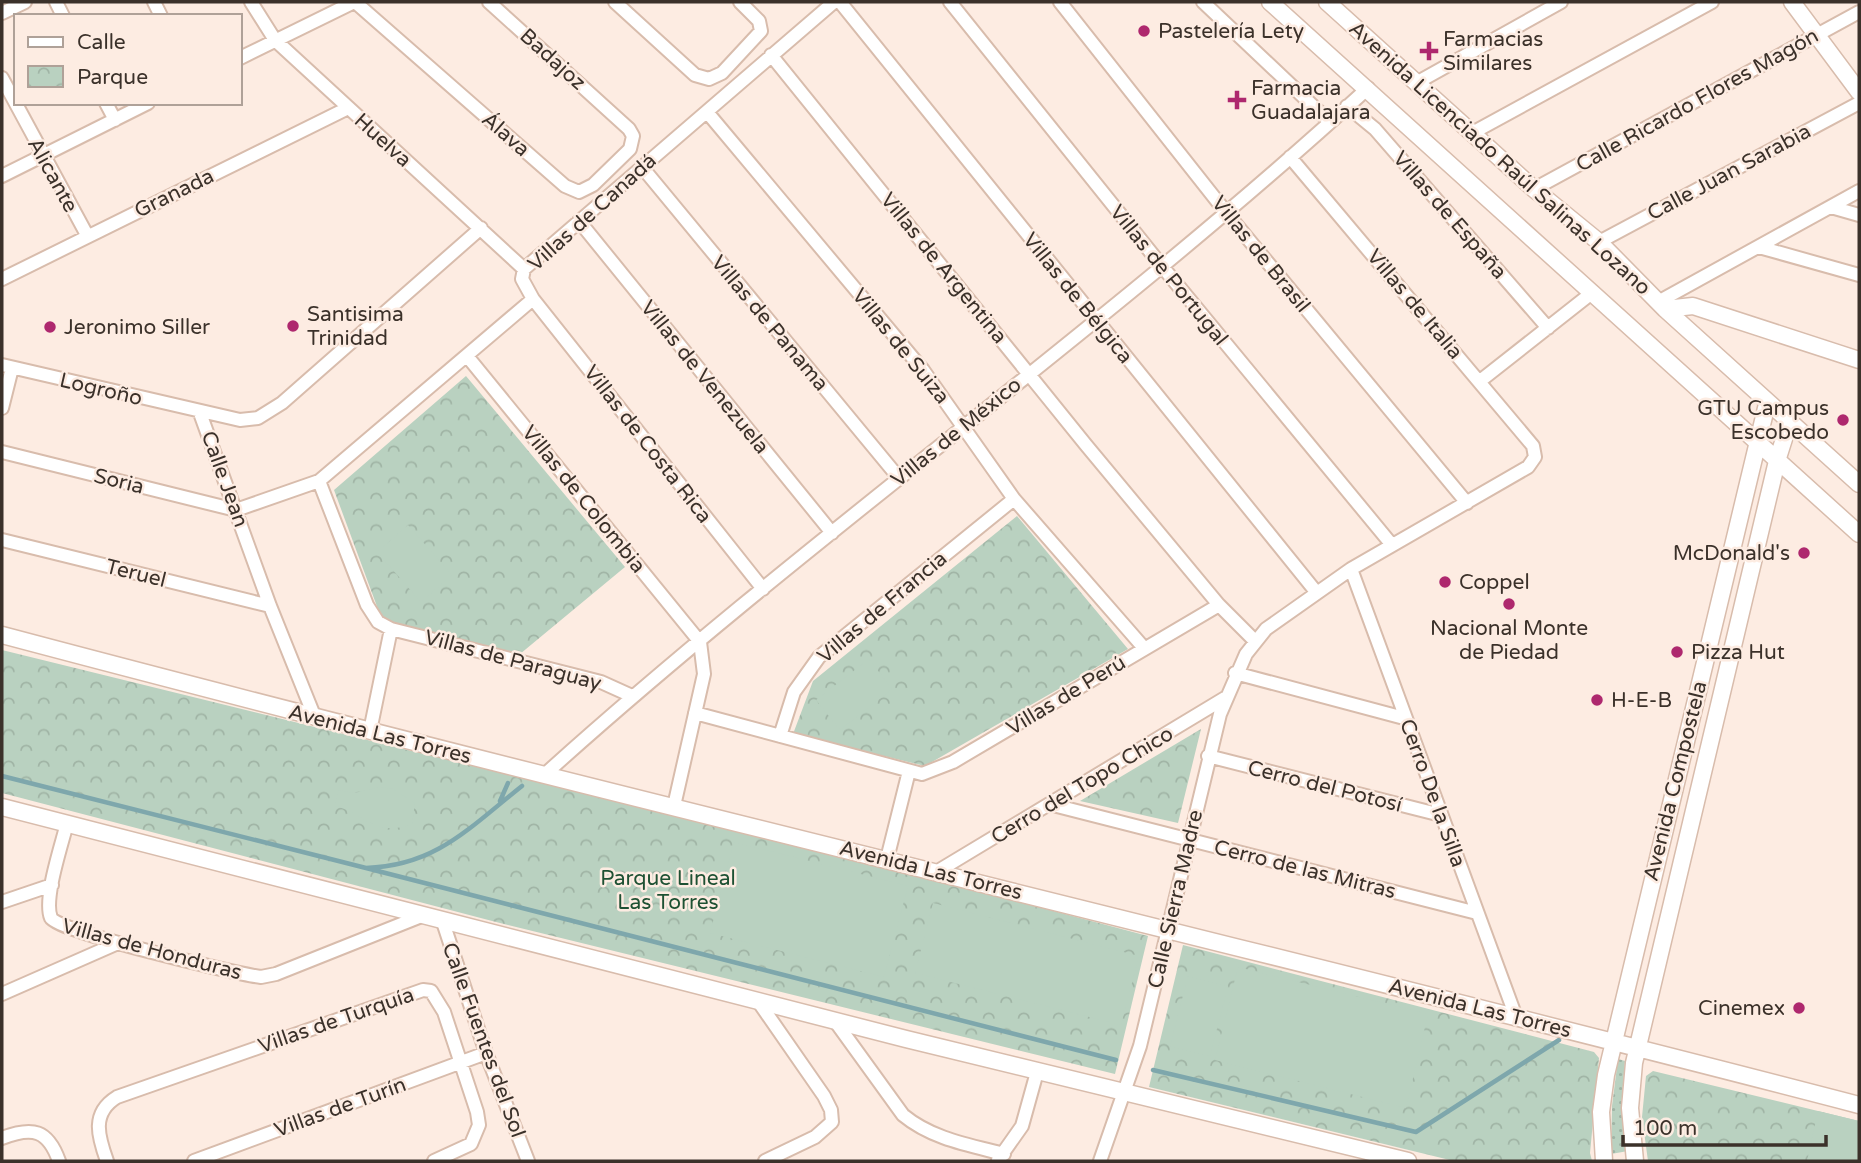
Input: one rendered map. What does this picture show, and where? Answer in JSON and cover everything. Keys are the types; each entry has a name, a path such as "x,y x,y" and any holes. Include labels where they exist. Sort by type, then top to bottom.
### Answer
{"street":[{"path":"2,13 25,2"},
{"name":"Huelva","path":"251,2 275,40 524,269"},
{"path":"242,57 354,2"},
{"name":"Álava","path":"354,2 573,191 593,185 631,149 633,136 618,117"},
{"name":"Badajoz","path":"489,2 618,117"},
{"path":"615,2 695,75 709,79 722,73 759,36 761,27 753,14 740,2"},
{"name":"Villas de Canadá","path":"236,510 319,481 467,356 533,299 522,279 524,269 834,2"},
{"name":"Villas de Bélgica","path":"840,2 1317,593"},
{"name":"Villas de Portugal","path":"950,2 1161,265 1392,545"},
{"name":"Villas de Brasil","path":"1060,2 1225,211 1466,503"},
{"path":"1203,2 1330,122"},
{"name":"Avenida Licenciado Raúl Salinas Lozano","path":"1270,2 1859,534"},
{"name":"Avenida Licenciado Raúl Salinas Lozano","path":"1326,2 1475,132 1534,189 1599,242 1662,306 1767,404 1859,484"},
{"path":"1418,82 1561,2"},
{"path":"1475,132 1712,2"},
{"path":"1793,2 1859,92"},
{"name":"Calle Ricardo Flores Magón","path":"1534,189 1859,12"},
{"name":"Villas de Argentina","path":"771,55 1219,605 1254,640"},
{"name":"Alicante","path":"2,78 14,101"},
{"name":"Villas de México","path":"543,776 632,696 1161,265 1368,88"},
{"name":"Calle Juan Sarabia","path":"1599,242 1859,103"},
{"name":"Alicante","path":"16,105 87,235"},
{"path":"107,105 115,120"},
{"path":"2,176 144,105"},
{"name":"Villas de España","path":"1347,107 1375,129 1548,328"},
{"name":"Granada","path":"2,279 348,108"},
{"name":"Villas de Suiza","path":"707,112 903,346 964,426 1014,499 1144,648"},
{"name":"Villas de Italia","path":"1290,157 1480,382 1536,454 1528,467 1466,503"},
{"name":"Villas de Panama","path":"642,167 899,478"},
{"path":"1662,306 1859,191"},
{"path":"1831,207 1859,215"},
{"name":"Villas de Venezuela","path":"579,222 832,533"},
{"name":"Calle Jean","path":"200,413 240,420 258,418 270,413 481,228"},
{"path":"1759,247 1859,275"},
{"path":"1480,382 1592,292"},
{"name":"Villas de Costa Rica","path":"533,299 763,589"},
{"path":"1662,306 1693,306 1859,360"},
{"name":"Villas de Colombia","path":"467,356 700,642"},
{"path":"2,408 7,366"},
{"name":"Logroño","path":"7,366 200,413"},
{"name":"Avenida Compostela","path":"1604,1161 1602,1100 1614,1042 1665,816 1767,404"},
{"name":"Calle Jean","path":"200,413 270,606 315,718"},
{"name":"Avenida Compostela","path":"1635,1161 1630,1096 1637,1048 1777,461 1789,423"},
{"name":"Soria","path":"2,452 236,510"},
{"path":"319,481 367,605 378,622 391,629 370,731"},
{"name":"Villas de Francia","path":"780,736 794,692 819,657 1014,499"},
{"path":"1254,640 1351,569 1466,503"},
{"name":"Teruel","path":"2,540 270,606"},
{"name":"Cerro De la Silla","path":"1351,569 1404,719 1516,1017"},
{"name":"Villas de Perú","path":"695,713 922,774 953,762 1219,605"},
{"name":"Villas de Paraguay","path":"391,629 577,675 609,684 632,696"},
{"name":"Avenida Las Torres","path":"2,635 543,776 938,871 1859,1105"},
{"name":"Calle Sierra Madre","path":"1100,1161 1123,1092 1131,1079 1140,1046 1208,756 1225,698 1235,673 1254,640"},
{"path":"674,806 705,664 700,642"},
{"path":"1702,672 1725,677"},
{"path":"1235,673 1404,719"},
{"name":"Cerro del Topo Chico","path":"938,871 1053,805 1225,698"},
{"name":"Cerro del Potosí","path":"1208,756 1441,815"},
{"path":"887,859 909,771"},
{"name":"Cerro de las Mitras","path":"1053,805 1477,913"},
{"path":"3,808 1037,1073 1408,1161"},
{"path":"1665,816 1690,822"},
{"name":"Villas de Honduras","path":"67,823 49,907 54,923 118,943 261,977 276,974 424,915"},
{"path":"2,902 52,885"},
{"name":"Calle Fuentes del Sol","path":"442,919 486,1053 528,1161"},
{"path":"2,994 118,943"},
{"name":"Villas de Turquía","path":"107,1161 99,1138 99,1114 105,1105 117,1097 410,993 431,991 438,999 477,1112 477,1136 460,1152 434,1161"},
{"path":"758,1001 824,1096 831,1110 832,1122 815,1138 765,1161"},
{"path":"835,1021 903,1115 917,1127 1001,1158 1022,1126 1037,1073"},
{"name":"Villas de Turín","path":"194,1161 486,1053"},
{"path":"2,1138 36,1132 51,1142 59,1161"}],"green space":[{"path":"466,376 625,567 520,654 382,620 334,490"},
{"path":"1017,516 1128,649 925,766 793,734 813,681"},
{"path":"408,525 452,575 421,602 377,552"},
{"name":"Parque Lineal Las Torres","path":"2,650 948,883 1148,936 1115,1074 496,922 2,793"},
{"path":"869,659 892,689 840,730 816,700"},
{"path":"1201,729 1178,823 1080,801"},
{"path":"380,787 393,789 415,803 412,824 399,828 379,826 335,806 339,790 354,793"},
{"path":"734,842 908,886 884,977 710,933"},
{"path":"933,903 1139,956 1121,1025 915,973"},
{"path":"1183,945 1594,1052 1599,1058 1590,1153 1592,1161 1454,1161 1149,1087"},
{"path":"1238,967 1428,1014 1406,1108 1215,1060"},
{"path":"1188,976 1228,986 1210,1056 1170,1046"},
{"path":"1618,1059 1625,1061 1621,1108 1628,1151 1611,1154 1612,1106"},
{"path":"1653,1071 1859,1121 1859,1161 1648,1161 1642,1117 1646,1076"},
{"path":"1818,1111 1859,1121 1859,1161 1807,1161"}],"waterway":[{"path":"2,776 366,868 391,866 432,852 451,842 522,786"},
{"path":"500,801 508,783"},
{"path":"366,868 1116,1060"},
{"path":"1153,1070 1416,1132 1559,1040"}],"place":[{"name":"Pastelería Lety","path":"1144,31"},
{"name":"Farmacias Similares","path":"1429,51"},
{"name":"Farmacia Guadalajara","path":"1237,100"},
{"name":"Santisima Trinidad","path":"293,326"},
{"name":"Jeronimo Siller","path":"50,327"},
{"name":"GTU Campus Escobedo","path":"1843,420"},
{"name":"McDonald's","path":"1804,553"},
{"name":"Coppel","path":"1445,582"},
{"name":"Nacional Monte de Piedad","path":"1509,604"},
{"name":"Pizza Hut","path":"1677,652"},
{"name":"H-E-B","path":"1597,700"},
{"name":"Cinemex","path":"1799,1008"}]}
